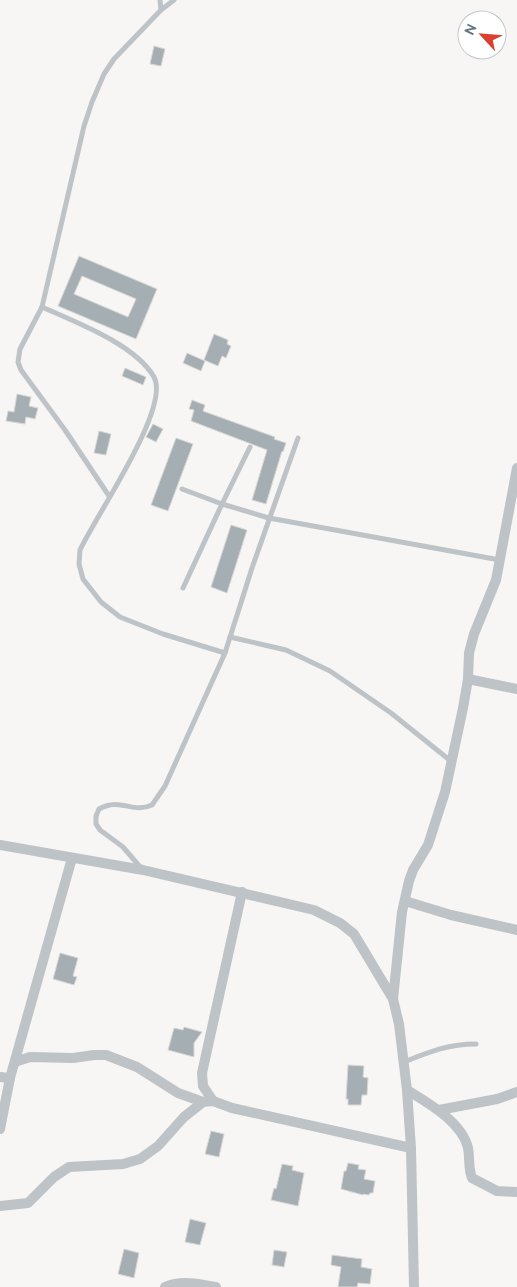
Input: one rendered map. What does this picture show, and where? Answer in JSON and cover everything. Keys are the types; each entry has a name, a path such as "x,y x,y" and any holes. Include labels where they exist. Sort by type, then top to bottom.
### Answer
{"street":[{"path":"393,999 402,912 413,870 428,845 445,792 468,679 469,653 474,634 493,590 517,468"},
{"path":"468,679 517,689"},
{"path":"0,845 143,870 314,910 340,922 354,934 393,999 399,1024 407,1090 411,1148 414,1287"},
{"path":"0,1130 5,1077 15,1062 72,858"},
{"path":"208,1102 203,1086 202,1073 242,892"},
{"path":"405,901 451,915 517,930"},
{"path":"15,1062 30,1056 73,1058 102,1054 137,1067 178,1093 232,1108 411,1148"},
{"path":"407,1090 439,1110 458,1129 468,1147 472,1178 497,1191 517,1192"},
{"path":"439,1110 497,1099 517,1092"},
{"path":"0,1206 28,1203 54,1177 69,1167 123,1164 140,1159 158,1146 184,1117 208,1102"},
{"path":"166,1287 196,1283 216,1287"}],"lane":[{"path":"160,0 161,10"},
{"path":"109,496 65,430 21,370 18,362 20,348 42,306 84,126 104,74 114,59 161,10 174,0"},
{"path":"42,306 92,330 131,352 143,363 155,379 156,396 144,432 80,550 79,564 83,579 102,602 120,617 163,634 225,653"},
{"path":"143,870 123,847 100,830 96,824 96,816 99,809 106,805 118,803 146,808 152,805 160,796 225,653 269,518 298,438"},
{"path":"183,588 250,447"},
{"path":"182,490 269,518 500,560"},
{"path":"230,637 286,650 330,671 391,713 452,762"},
{"path":"404,1062 445,1047 457,1044 476,1044"}],"building":[{"path":"154,46 165,49 161,66 150,64"},
{"path":"79,256 157,289 136,339 58,306","holes":["82,276 136,299 128,317 74,294"]},
{"path":"214,334 228,340 227,344 231,346 226,358 222,356 218,366 204,360"},
{"path":"187,353 205,361 201,371 183,363"},
{"path":"125,368 146,377 143,385 122,376"},
{"path":"17,394 31,397 29,406 38,408 35,419 26,417 25,424 6,421 8,411 14,412"},
{"path":"192,400 205,405 203,411 275,437 274,439 286,443 266,504 252,500 267,450 191,421 194,410 189,409"},
{"path":"153,424 163,429 156,442 146,437"},
{"path":"99,431 111,434 106,455 94,453"},
{"path":"176,438 193,444 168,511 151,505"},
{"path":"231,525 247,530 227,593 211,587"},
{"path":"60,953 78,958 73,976 77,977 74,985 53,979"},
{"path":"184,1027 202,1032 194,1043 194,1057 168,1050 174,1028 183,1030"},
{"path":"348,1065 364,1066 363,1077 368,1078 367,1095 362,1095 361,1105 348,1105 348,1099 346,1099"},
{"path":"211,1131 224,1134 219,1157 205,1154"},
{"path":"348,1163 359,1165 358,1169 366,1170 364,1179 375,1181 373,1193 363,1195 341,1189 344,1171 346,1171"},
{"path":"282,1164 293,1166 292,1170 304,1173 298,1206 271,1200 274,1188 276,1189"},
{"path":"190,1219 206,1223 200,1245 185,1242"},
{"path":"124,1249 139,1253 134,1278 118,1274"},
{"path":"274,1250 287,1252 284,1267 272,1265"},
{"path":"332,1255 362,1259 361,1267 372,1269 370,1284 358,1283 357,1287 338,1287 341,1267 331,1265"}]}
